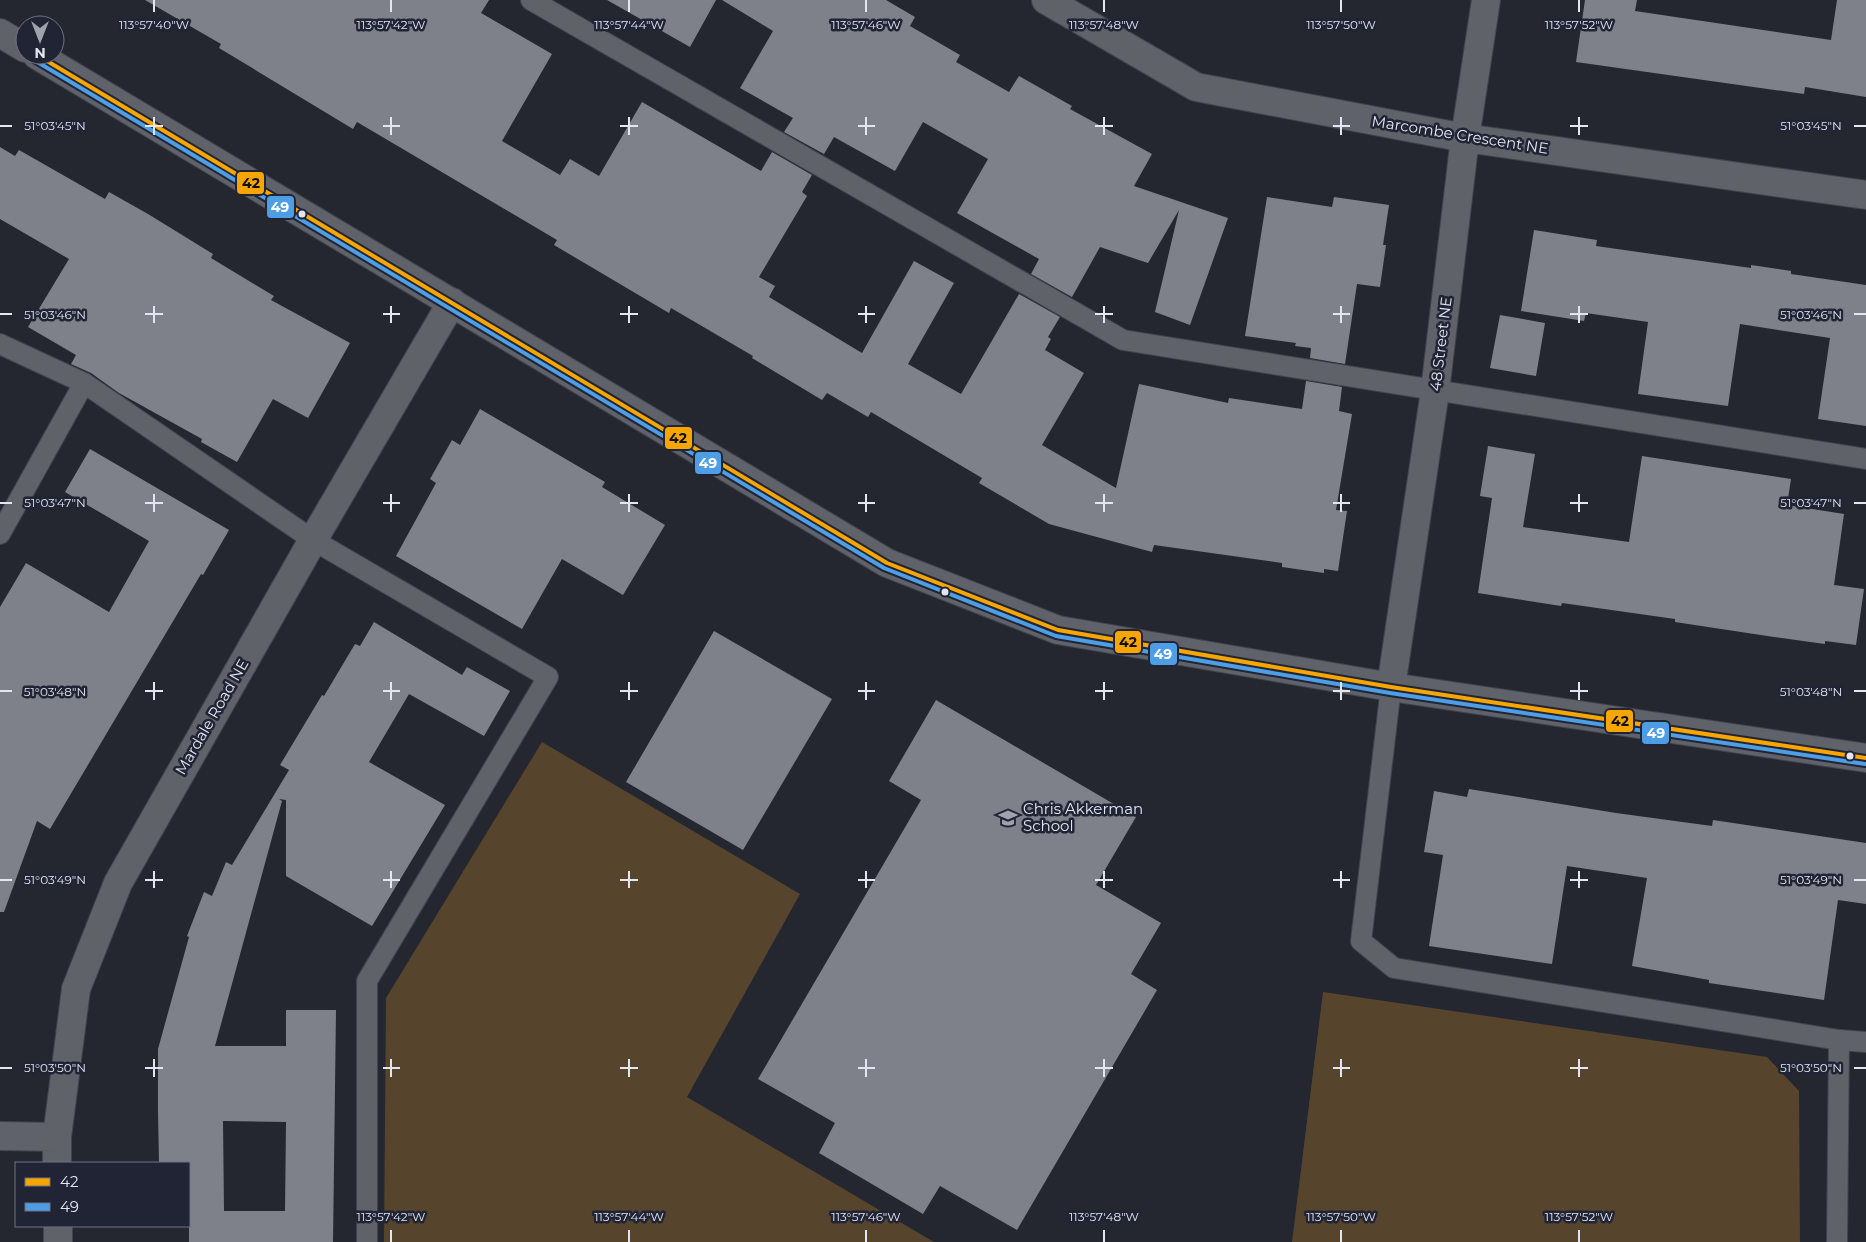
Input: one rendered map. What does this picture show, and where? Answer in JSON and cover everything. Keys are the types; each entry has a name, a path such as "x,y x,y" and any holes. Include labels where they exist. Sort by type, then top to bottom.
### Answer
{"street":[{"name":"Marcombe Crescent NE","path":"1046,0 1196,87 1465,138 1866,195"},
{"name":"48 Street NE","path":"1391,687 1435,391 1465,138 1486,0"},
{"path":"0,33 15,42"},
{"path":"54,65 887,563 1058,630 1391,687 1866,758"},
{"name":"Mardale Road NE","path":"57,1162 57,1137 76,989 118,883 313,540 452,302"},
{"path":"0,1136 57,1137"},
{"path":"58,1227 58,1242"}],"lane":[{"path":"531,0 1123,340 1866,459"},
{"path":"0,344 84,383 313,540 548,677 367,981 367,1242"},
{"path":"0,534 84,383"},
{"path":"1391,687 1361,941 1394,968 1839,1040 1866,1042"},
{"path":"1837,1242 1839,1040"}],"shaded area":[{"path":"542,742 800,894 687,1097 934,1242 384,1242 386,998"},
{"path":"1323,992 1767,1057 1799,1091 1800,1242 1292,1242"}],"building":[{"path":"145,0 489,0 481,13 552,54 502,141 560,175 570,159 599,176 642,102 761,171 772,152 812,175 802,192 807,196 759,277 775,286 769,297 862,353 914,261 954,283 908,364 961,394 1019,294 1060,317 1048,337 1051,339 1045,350 1084,373 1042,445 1116,488 1139,384 1228,403 1229,398 1302,409 1306,381 1342,387 1339,411 1352,414 1336,510 1347,511 1338,571 1324,569 1324,573 1282,567 1282,563 1154,545 1152,552 1049,524 979,483 982,478 871,412 868,417 827,393 822,400 752,358 753,356 671,308 669,313 554,245 557,240 357,122 353,129 219,48 221,44"},
{"path":"607,0 716,0 690,47"},
{"path":"722,0 886,0 915,17 910,26 960,55 956,62 1009,92 1019,76 1072,106 1070,109 1152,154 1134,186 1228,218 1190,325 1155,312 1179,210 1148,263 1100,247 1072,297 1031,274 1039,259 957,213 988,159 923,122 895,171 834,137 824,154 784,132 793,118 740,88 773,31"},
{"path":"1585,0 1637,0 1635,11 1831,40 1837,0 1866,0 1866,97 1805,87 1804,94 1576,62"},
{"path":"0,147 15,156 19,150 105,199 109,192 213,254 211,258 274,296 271,300 350,343 308,418 273,399 237,462 201,442 202,439 119,393 91,373 71,364 76,355 28,327 69,259 0,219"},
{"path":"1267,197 1332,207 1334,197 1389,205 1383,245 1386,245 1380,287 1357,284 1345,364 1310,358 1311,348 1295,346 1296,343 1245,336"},
{"path":"1534,230 1597,240 1596,246 1751,268 1751,265 1791,271 1791,274 1866,285 1866,426 1818,419 1830,338 1740,324 1728,406 1638,394 1648,322 1586,313 1584,321 1521,311"},
{"path":"1500,315 1545,323 1536,376 1490,368"},
{"path":"480,409 605,482 602,487 665,525 623,595 562,559 522,629 396,556 436,483 430,479 452,440 460,445"},
{"path":"1488,446 1535,454 1523,527 1629,542 1642,456 1791,479 1787,505 1844,514 1834,585 1864,589 1856,645 1825,641 1825,644 1774,637 1675,622 1675,619 1562,603 1561,606 1478,593 1492,498 1480,496"},
{"path":"90,449 229,530 50,829 37,821 4,912 0,912 0,607 26,563 109,612 149,541 65,492"},
{"path":"374,622 462,675 467,667 510,691 484,736 409,694 369,762 445,805 372,926 286,876 286,800 279,799 282,801 215,1046 286,1046 286,1010 336,1010 333,1242 189,1242 190,1162 159,1162 158,1112 158,1049 189,937 187,936 204,892 212,896 226,862 232,865 289,770 280,765 355,644 360,646","holes":["223,1121 286,1122 285,1211 224,1211"]},
{"path":"714,631 832,699 743,850 626,782"},
{"path":"936,700 1136,817 1096,885 1161,923 1131,974 1157,990 1017,1230 940,1186 923,1214 819,1153 835,1123 758,1079 921,800 889,781"},
{"path":"1469,789 1616,813 1712,826 1713,820 1866,843 1866,904 1838,900 1824,1000 1709,983 1709,980 1632,966 1647,878 1567,866 1552,964 1429,946 1443,855 1424,852 1434,791 1467,797"}],"transit line":[{"name":"49","path":"42,65 884,568 1056,636 1390,693 1865,764"},
{"name":"42","path":"54,65 887,563 1058,630 1391,687 1866,758"}],"place":[{"name":"Chris Akkerman School","path":"1008,818"}]}
